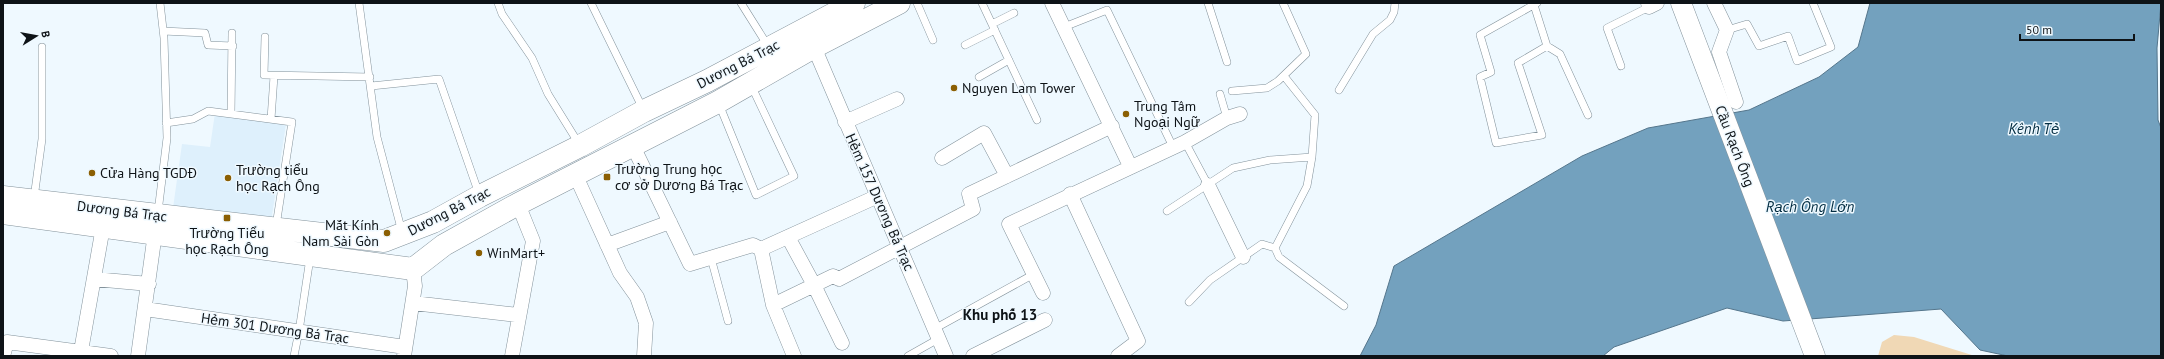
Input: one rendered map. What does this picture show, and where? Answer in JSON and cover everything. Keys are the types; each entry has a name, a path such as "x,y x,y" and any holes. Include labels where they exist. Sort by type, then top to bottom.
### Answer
{"main road":[{"name":"Dương Bá Trạc","path":"3,214 103,227 156,224 275,230 384,242 434,222 480,196 580,146 644,111 726,71 854,3"},
{"name":"Dương Bá Trạc","path":"3,197 34,201 156,224 310,255 413,269 444,246 518,204 734,92 814,47 899,3"},
{"name":"Cầu Rạch Ông","path":"1681,3 1815,356"},
{"path":"726,71 734,92"},
{"path":"403,235 413,269"}],"street":[{"path":"1052,3 1130,166"},
{"path":"1714,3 1727,30 1719,52 1736,102"},
{"name":"Hẻm 157 Dương Bá Trạc","path":"814,47 845,122 938,333 946,356"},
{"path":"845,122 897,99"},
{"path":"1043,293 1009,224 1179,144 1234,116"},
{"path":"773,305 833,276 839,279 973,210 969,194 1112,126"},
{"path":"942,158 984,133 1007,176"},
{"path":"632,144 690,264 753,246 761,249 878,196"},
{"path":"575,174 620,273 636,297 646,323 644,356"},
{"path":"1208,185 1243,257"},
{"path":"1070,194 1138,341 1118,356"},
{"path":"512,356 518,315 533,241 518,204"},
{"path":"607,245 670,222"},
{"name":"Dương Bá Trạc","path":"138,356 156,224"},
{"path":"82,352 103,227"},
{"path":"788,237 814,285 842,343"},
{"path":"761,249 773,305 794,356"},
{"path":"405,351 415,286 413,269"},
{"path":"94,279 149,284"},
{"path":"413,302 518,315"},
{"name":"Hẻm 301 Dương Bá Trạc","path":"145,309 299,331 405,351"},
{"path":"973,356 1045,320"},
{"path":"3,356 7,342 45,352 82,352 111,356"}],"lane":[{"path":"156,224 167,138 163,31 160,3"},
{"path":"359,3 377,137 403,235"},
{"path":"498,3 502,14 532,58 548,94 580,146"},
{"path":"591,3 644,111"},
{"path":"741,3 770,48"},
{"path":"917,3 933,40"},
{"path":"982,3 1037,120"},
{"path":"1208,3 1227,62"},
{"path":"1232,91 1267,88 1284,76 1306,54 1283,3"},
{"path":"1339,90 1373,34 1390,20 1394,12 1395,3"},
{"path":"1727,30 1747,24 1759,46 1788,36 1797,61 1831,47 1812,3"},
{"path":"1547,46 1518,63 1542,135 1496,143 1480,77 1491,72 1480,35 1536,4 1547,46 1560,54 1588,115"},
{"path":"1621,66 1607,28 1651,4"},
{"path":"1064,28 1107,10 1179,144 1208,185"},
{"path":"965,45 1014,13"},
{"path":"163,31 205,32 208,45 233,46"},
{"path":"230,114 233,46 232,33"},
{"path":"265,37 264,75 370,77"},
{"path":"34,201 42,139 42,47"},
{"path":"979,77 1009,60"},
{"path":"271,119 274,76"},
{"path":"1275,248 1307,186 1312,157 1315,114 1284,76"},
{"path":"371,86 439,79 480,196"},
{"path":"734,92 794,176 756,194 734,92"},
{"path":"1220,94 1234,116"},
{"path":"166,123 193,120 208,111 292,122 275,230"},
{"path":"1167,211 1233,168 1270,160 1312,157"},
{"path":"1189,302 1210,280 1262,244 1275,248 1280,257 1344,306"},
{"path":"294,356 310,255"},
{"path":"711,258 728,322"},
{"path":"908,356 938,333 1034,274"}],"shaded area":[{"name":"Trường tiểu học Rạch Ông","path":"215,113 286,124 271,222 173,208 182,144 210,147"},
{"path":"1894,335 1914,337 1975,356 1878,356 1882,342"}],"water":[{"path":"1870,3 2161,3 2157,48 2158,120 2161,128 2161,356 2008,356 1980,350 1941,309 1783,321 1727,308 1614,347 1603,356 1360,356 1376,325 1394,266 1582,156 1648,128 1749,110 1819,77 1858,47"}],"place":[{"name":"Nguyen Lam Tower","path":"954,88"},
{"name":"Trung Tâm Ngoại Ngữ","path":"1126,114"},
{"name":"Cửa Hàng TGDĐ","path":"92,173"},
{"name":"Trường Trung học cơ sở Dương Bá Trạc","path":"607,177"},
{"name":"Trường tiểu học Rạch Ông","path":"228,178"},
{"name":"Trường Tiểu học Rạch Ông","path":"227,218"},
{"name":"Mắt Kính Nam Sài Gòn","path":"387,233"},
{"name":"WinMart+","path":"479,253"}],"district":[{"name":"Khu phố 13","path":"1000,314"}],"water label":[{"name":"Kênh Tẻ","path":"2034,128"},
{"name":"Rạch Ông Lớn","path":"1810,206"}]}
